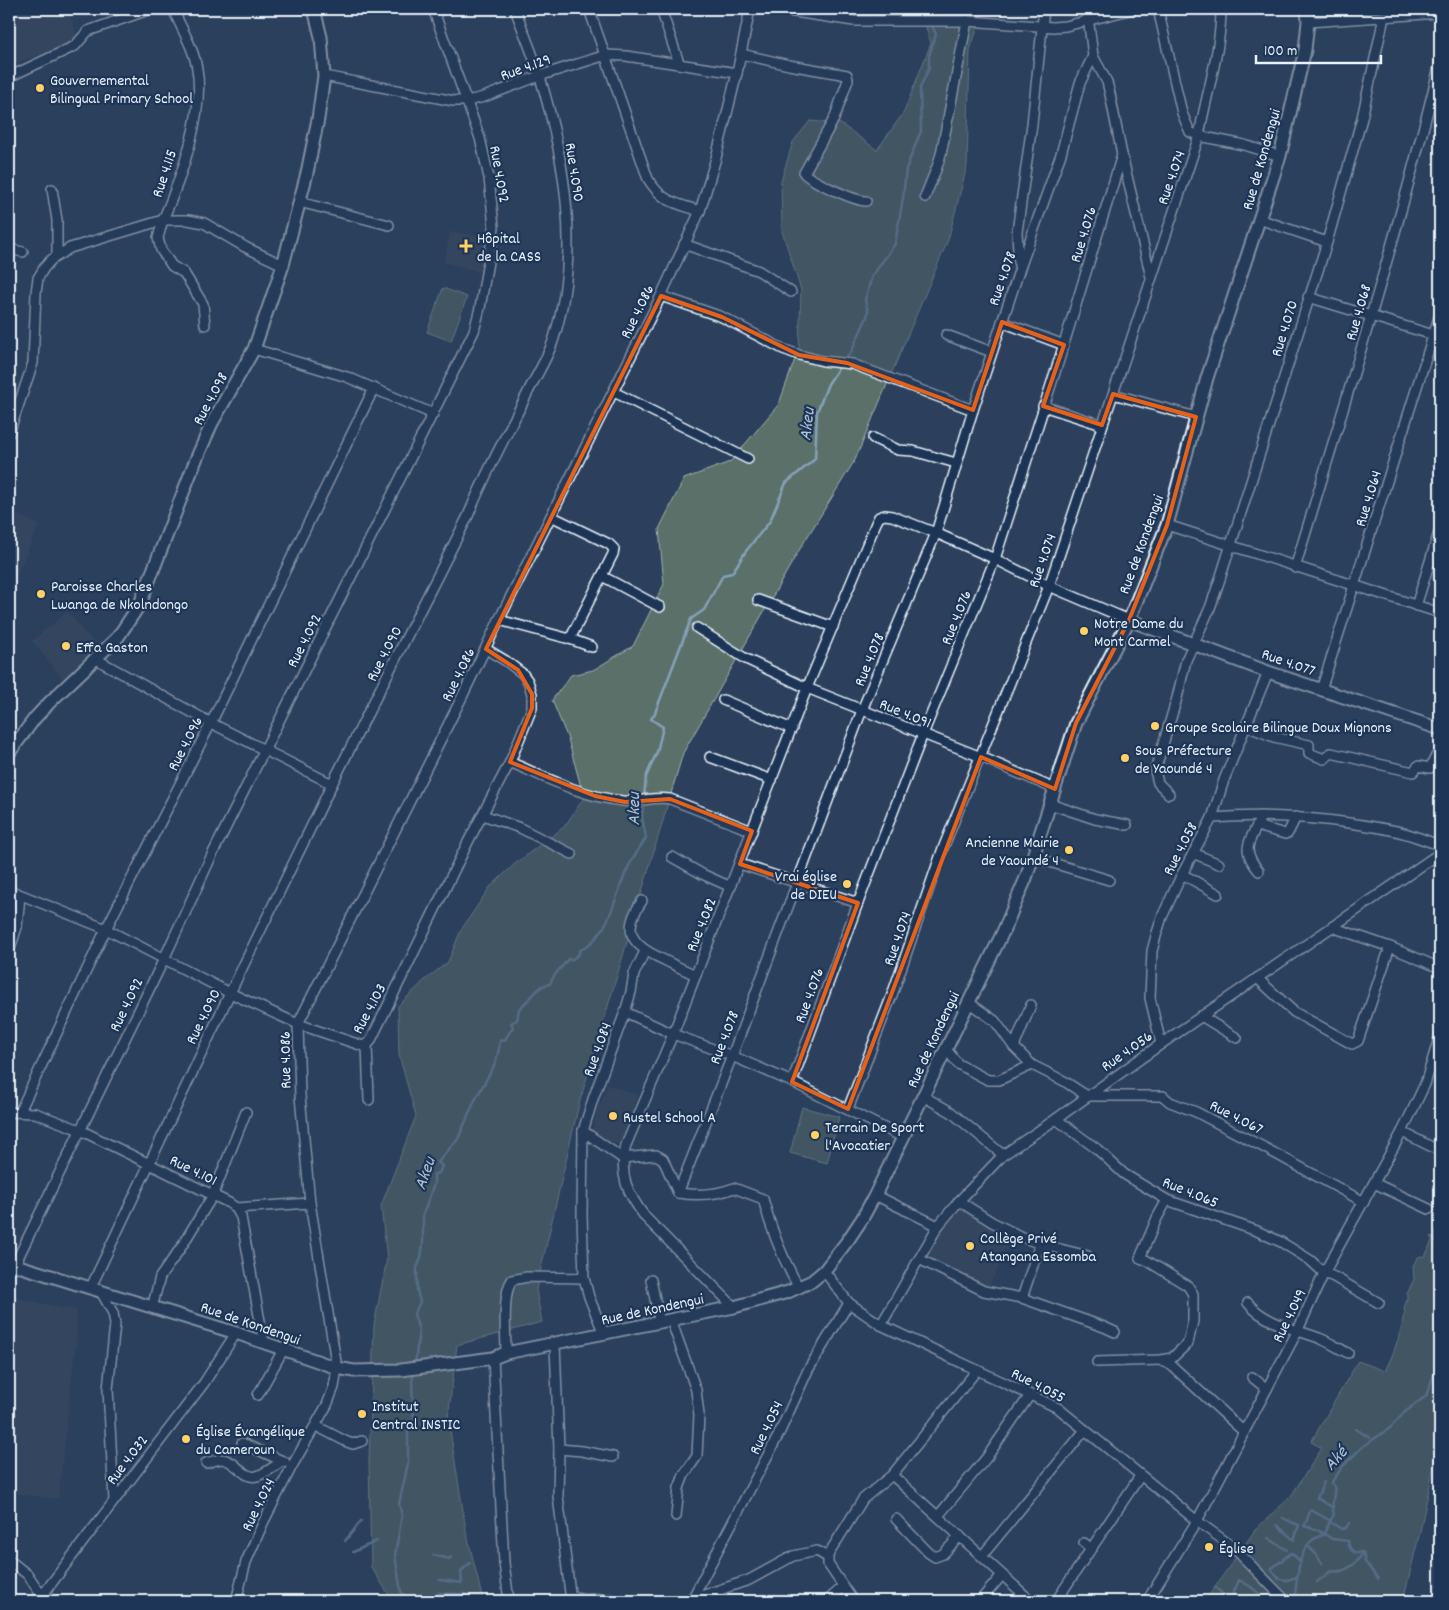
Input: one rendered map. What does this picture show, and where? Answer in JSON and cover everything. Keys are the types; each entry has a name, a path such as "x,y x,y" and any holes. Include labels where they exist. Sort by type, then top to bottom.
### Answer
{"main road":[{"name":"Rue 4.098","path":"9,753 40,713 118,637 140,604 195,462 209,431 254,350 283,265 318,119 324,76 321,37 314,9"},
{"name":"Rue de Kondengui","path":"12,1263 236,1333 337,1368 354,1371 400,1370 464,1360 493,1358 506,1353 734,1308 799,1288 812,1281 824,1271 848,1240 875,1195 1003,932 1033,857 1076,723 1129,620 1167,525 1225,319 1280,156 1298,82 1308,22 1307,9"},
{"name":"Rue 4.077","path":"1129,620 1268,672 1440,729"}],"street":[{"path":"9,78 75,46 88,31 151,9"},
{"name":"Rue 4.115","path":"173,9 194,59 199,91 198,110 176,188 163,220 188,220 204,223 283,265"},
{"name":"Rue 4.092","path":"12,1263 80,1130 212,857 474,331 480,308 494,226 489,178 480,138 433,9"},
{"name":"Rue 4.090","path":"96,1288 148,1163 230,992 332,784 468,516 483,479 554,340 564,303 566,284 567,207 558,150 540,76 515,9"},
{"path":"589,9 648,179 655,191 664,199 700,211"},
{"path":"661,9 679,63"},
{"name":"Rue 4.086","path":"337,1368 310,1203 300,1096 298,1024 614,392 700,211 716,158 742,54 750,9"},
{"path":"774,9 854,21 967,21 1042,27 1060,27 1132,9"},
{"path":"1020,268 1017,232 1032,124 1044,9"},
{"path":"1087,9 1093,56 1107,82 1151,277"},
{"path":"1158,9 1184,119 1190,132 1199,136 1244,145 1280,156"},
{"name":"Rue 4.074","path":"848,1109 892,995 942,852 1049,586 1199,136 1212,70 1221,9"},
{"path":"1308,22 1440,13"},
{"name":"Rue 4.070","path":"1169,794 1158,783 1155,771 1177,698 1186,660 1210,608 1231,546 1308,296 1327,242 1362,118 1384,17"},
{"path":"925,197 941,154 967,21"},
{"path":"742,54 789,65 847,75 849,77 834,119 804,173 856,200 866,201"},
{"name":"Rue 4.129","path":"324,76 441,100 467,101 484,97 540,76 606,55 679,63 737,73"},
{"name":"Rue 4.078","path":"678,1193 732,1056 862,710 936,533 972,410 1061,154 1080,83 1093,56"},
{"name":"Rue 4.068","path":"1295,568 1372,315 1422,138 1440,63"},
{"name":"Rue 4.076","path":"792,1082 923,734 995,559 1064,345 1122,155"},
{"path":"52,189 57,220 58,256"},
{"path":"299,202 388,225"},
{"path":"1259,219 1327,242"},
{"path":"9,430 33,362 36,293 38,278 44,268 70,248 163,220"},
{"path":"163,220 158,238 161,250 172,266 184,273 203,304 205,324"},
{"path":"684,244 759,272 791,292"},
{"path":"9,249 23,252"},
{"path":"661,296 722,317 783,349 823,361 857,366 972,410"},
{"path":"1308,296 1437,336"},
{"name":"Rue 4.064","path":"1321,690 1437,336 1440,314"},
{"path":"1002,322 1064,345"},
{"path":"946,335 992,352"},
{"path":"254,350 329,371 433,414"},
{"name":"Rue 4.096","path":"20,1111 106,929 211,723 374,388"},
{"path":"614,392 748,459"},
{"path":"1113,394 1196,418"},
{"path":"1043,406 1102,424"},
{"path":"873,438 898,450 913,450 956,464"},
{"name":"Rue 4.082","path":"734,1308 646,1218 634,1203 625,1184 622,1158 731,887 807,688 879,517 885,515 892,516 936,533"},
{"path":"551,516 612,546 613,554 570,639"},
{"path":"1167,525 1295,568 1440,613"},
{"path":"1416,606 1437,549 1440,529"},
{"path":"936,533 995,559 1049,586 1129,620"},
{"path":"602,576 660,608"},
{"path":"758,600 833,627"},
{"path":"499,620 570,639 592,647"},
{"name":"Rue 4.091","path":"697,628 746,659 807,688 981,757 1055,789"},
{"name":"Rue 4.103","path":"9,890 106,929 298,1024 363,1046 367,1045 510,762 532,708 532,694 528,681 518,670 486,649"},
{"path":"96,659 211,723 332,784"},
{"name":"Rue 4.058","path":"1161,1044 1150,998 1152,951 1162,917 1182,874 1212,818 1224,780 1268,672"},
{"path":"723,700 792,729"},
{"path":"1246,726 1274,737 1309,745 1309,753 1324,759 1331,753 1413,772 1418,766 1430,768 1440,752"},
{"path":"710,757 772,780"},
{"path":"510,762 595,796 625,802 657,798 670,799 752,831"},
{"path":"1050,804 1095,819 1127,825"},
{"path":"483,815 520,828 572,854"},
{"path":"1259,871 1248,856 1247,849 1261,816"},
{"path":"1212,818 1296,817 1397,832 1440,845"},
{"path":"1257,826 1285,834 1288,833 1296,817"},
{"path":"1193,853 1219,864"},
{"name":"Rue 4.056","path":"881,1325 938,1226 1002,1155 1440,853"},
{"path":"672,857 702,874 731,887"},
{"path":"1033,857 1109,880"},
{"path":"740,864 858,903"},
{"path":"1182,874 1218,894"},
{"path":"9,952 17,927 20,896"},
{"path":"642,901 632,919 631,931 633,939 645,952 696,975"},
{"path":"1332,927 1390,947 1440,968"},
{"path":"1257,978 1294,1012 1352,1044 1358,1041 1390,947"},
{"path":"625,1012 634,974 645,952"},
{"path":"968,1002 995,1021 1014,1047 1032,1066 1064,1081 1087,1096"},
{"path":"1014,1047 1030,1005"},
{"name":"Rue 4.084","path":"604,1334 589,1297 584,1278 582,1216 583,1131 625,1012 673,1034 732,1056 792,1082 902,1137"},
{"path":"1201,1016 1237,1038"},
{"name":"Rue 4.049","path":"1147,1601 1197,1521 1297,1332 1324,1273 1402,1132 1418,1101 1440,1035"},
{"path":"367,1045 369,1100"},
{"path":"946,1049 958,1064 988,1080 999,1080 1032,1066"},
{"path":"923,1096 951,1112 1002,1155"},
{"name":"Rue 4.067","path":"1087,1096 1163,1096 1170,1102 1196,1112 1364,1202"},
{"name":"Rue 4.101","path":"9,1112 34,1113 80,1130 236,1208"},
{"path":"152,1308 160,1277 180,1249 213,1195 246,1112"},
{"name":"Rue 4.065","path":"1056,1119 1101,1152 1124,1174 1167,1200 1281,1242 1310,1260 1324,1273 1379,1303"},
{"path":"583,1131 622,1158 656,1154 663,1159 678,1193 696,1196 721,1193 734,1188 763,1199 770,1226 782,1256 799,1288"},
{"path":"1402,1132 1440,1151"},
{"path":"1374,1183 1428,1208"},
{"path":"875,1195 938,1226"},
{"path":"1096,1362 1172,1358 1188,1343 1192,1320 1193,1294 1188,1286 1140,1258 1167,1200"},
{"path":"959,1201 992,1222 1020,1236 1040,1244 1088,1256"},
{"path":"264,1343 241,1217 236,1208 310,1203"},
{"path":"1022,1298 1040,1244"},
{"path":"919,1259 984,1291 1022,1298 1115,1332"},
{"path":"824,1271 849,1303"},
{"path":"506,1353 505,1298 508,1285 512,1280 527,1277 584,1278"},
{"path":"651,1280 665,1321 696,1390 698,1414 697,1456 684,1474 678,1488 676,1516"},
{"path":"96,1288 113,1313 115,1324 108,1389 110,1455 114,1500"},
{"name":"Rue 4.055","path":"849,1303 881,1325 1058,1408 1140,1476 1233,1547 1286,1601"},
{"name":"Rue 4.054","path":"693,1601 778,1436 808,1370 849,1303"},
{"path":"1248,1303 1253,1309 1263,1315 1297,1332 1320,1338 1348,1353"},
{"name":"Rue 4.032","path":"42,1599 114,1500 204,1383 236,1333"},
{"path":"555,1344 559,1449 558,1496 571,1599 634,1601"},
{"path":"258,1394 283,1350"},
{"path":"493,1358 504,1563 509,1601"},
{"path":"1161,1360 1170,1364 1244,1432"},
{"name":"Rue 4.024","path":"236,1601 250,1554 266,1516 292,1466 328,1405 334,1387 337,1368"},
{"path":"853,1601 828,1564 827,1557 863,1500 892,1475 977,1370"},
{"path":"1252,1377 1267,1389"},
{"path":"938,1516 987,1457 1030,1395"},
{"path":"316,1426 353,1444 362,1441"},
{"path":"982,1556 1085,1430"},
{"path":"242,1443 292,1466"},
{"path":"559,1449 574,1449 613,1457"},
{"path":"206,1463 221,1459 232,1462 250,1476 257,1476 282,1461"},
{"path":"892,1475 1031,1601"},
{"path":"1056,1601 1140,1476"},
{"path":"896,1519 935,1557 942,1554 960,1536"},
{"path":"1084,1543 1092,1549"},
{"path":"693,1601 701,1596 749,1580 793,1556 817,1551 827,1557"},
{"path":"9,1560 28,1575 42,1599"},
{"path":"980,1601 1002,1575"},
{"path":"827,1601 843,1587"}],"highlighted area":[{"path":"661,296 722,317 799,355 847,363 973,410 1002,322 1064,345 1043,406 1102,425 1113,394 1196,417 1167,525 1129,620 1076,723 1055,789 981,757 848,1109 792,1082 858,903 740,864 752,831 670,799 625,802 595,796 510,762 532,708 532,694 518,670 486,649"}],"shaded area":[{"path":"9,9 68,9 79,42 9,65"},
{"name":"Hôpital de la CASS","path":"450,232 485,237 480,272 444,262"},
{"path":"9,511 39,525 9,594"},
{"name":"Effa Gaston","path":"67,612 99,648 63,679 32,641"},
{"name":"Rustel School A","path":"608,1085 638,1095 621,1145 594,1135 592,1131 599,1104 601,1104"},
{"name":"Collège Privé Atangana Essomba","path":"962,1205 1002,1234 1003,1231 1014,1237 988,1288 924,1254"},
{"path":"9,1296 77,1311 76,1344 58,1499 9,1493"}],"green space":[{"path":"920,9 984,9 970,50 967,166 948,240 855,460 798,552 683,753 579,1104 536,1290 542,1322 457,1345 448,1418 466,1530 483,1601 393,1601 371,1567 369,1460 374,1325 387,1259 381,1206 416,1116 399,1055 398,1006 425,980 448,962 461,930 490,887 516,863 564,827 584,798 568,739 552,700 571,675 593,670 633,646 664,584 659,529 684,479 730,462 779,404 799,348 801,290 782,231 781,181 793,142 810,121 841,124 877,150 904,112 931,43"},
{"path":"443,288 467,297 451,341 427,332"},
{"name":"Terrain De Sport l'Avocatier","path":"802,1107 839,1117 827,1163 790,1153"},
{"path":"1438,1226 1440,1228 1440,1437 1403,1601 1205,1601 1255,1530 1291,1496 1322,1448 1311,1442 1358,1361 1385,1371 1402,1327 1407,1294 1414,1279 1413,1266 1417,1258 1420,1256 1425,1257"}],"waterway":[{"name":"Akeu","path":"843,361 851,352 867,317 868,312 865,300 872,276 895,244 906,169 921,131 920,88 929,68 929,56 936,34 931,24 931,9"},
{"path":"939,9 940,17"},
{"name":"Akeu","path":"415,1365 419,1330 414,1314 420,1302 417,1290 417,1268 421,1258 423,1243 423,1215 434,1184 434,1174 439,1173 442,1166 438,1162 458,1139 475,1100 495,1064 500,1040 504,1041 513,1027 511,1023 517,1020 519,1009 542,986 550,984 555,974 568,959 571,960 579,954 579,951 598,936 604,927 628,868 646,838 642,817 646,777 657,752 663,727 651,719 691,619 704,610 723,575 732,573 746,551 770,521 786,483 815,459 817,412 828,384 840,366"},
{"path":"1431,1237 1440,1244"},
{"path":"1433,1261 1440,1263"},
{"name":"Aké","path":"1295,1595 1304,1551 1315,1538 1323,1535 1334,1514 1334,1485 1331,1483 1343,1466 1362,1447 1390,1428 1405,1412 1426,1396 1440,1358"},
{"name":"Akeu","path":"413,1601 401,1592 395,1555 402,1515 399,1504 408,1463 408,1430 414,1426 412,1381 414,1373"},
{"path":"1356,1429 1370,1438"},
{"path":"1324,1482 1317,1498 1332,1507"},
{"path":"1322,1533 1304,1526 1311,1510 1329,1520"},
{"path":"1277,1525 1294,1540 1299,1525 1283,1518"},
{"path":"345,1541 361,1521"},
{"path":"1330,1522 1341,1529 1346,1528 1349,1523"},
{"path":"1323,1533 1332,1539 1348,1541 1351,1550 1357,1553 1361,1552"},
{"path":"1268,1538 1287,1550"},
{"path":"353,1552 377,1541"},
{"path":"1308,1546 1322,1563"},
{"path":"1317,1582 1331,1571 1340,1571 1350,1567 1362,1552"},
{"path":"1363,1552 1365,1562 1378,1579"},
{"path":"1297,1577 1287,1580 1279,1579 1271,1569 1291,1553 1301,1562"},
{"path":"433,1555 450,1559 451,1557"},
{"path":"440,1580 462,1583 461,1571 470,1563"},
{"path":"1216,1588 1230,1601 1239,1580 1262,1596"},
{"path":"439,1593 467,1594"},
{"path":"1256,1601 1262,1597 1263,1601"}],"place":[{"name":"Gouvernemental Bilingual Primary School","path":"40,88"},
{"name":"Hôpital de la CASS","path":"466,246"},
{"name":"Paroisse Charles Lwanga de Nkolndongo","path":"41,594"},
{"name":"Notre Dame du Mont Carmel","path":"1084,631"},
{"name":"Effa Gaston","path":"66,646"},
{"name":"Groupe Scolaire Bilingue Doux Mignons","path":"1155,726"},
{"name":"Sous Préfecture de Yaoundé 4","path":"1125,758"},
{"name":"Ancienne Mairie de Yaoundé 4","path":"1069,850"},
{"name":"Vrai église de DIEU","path":"847,884"},
{"name":"Rustel School A","path":"613,1116"},
{"name":"Terrain De Sport l'Avocatier","path":"815,1135"},
{"name":"Collège Privé Atangana Essomba","path":"970,1246"},
{"name":"Institut Central INSTIC","path":"362,1414"},
{"name":"Église Évangélique du Cameroun","path":"186,1439"},
{"name":"Église","path":"1209,1547"}]}
